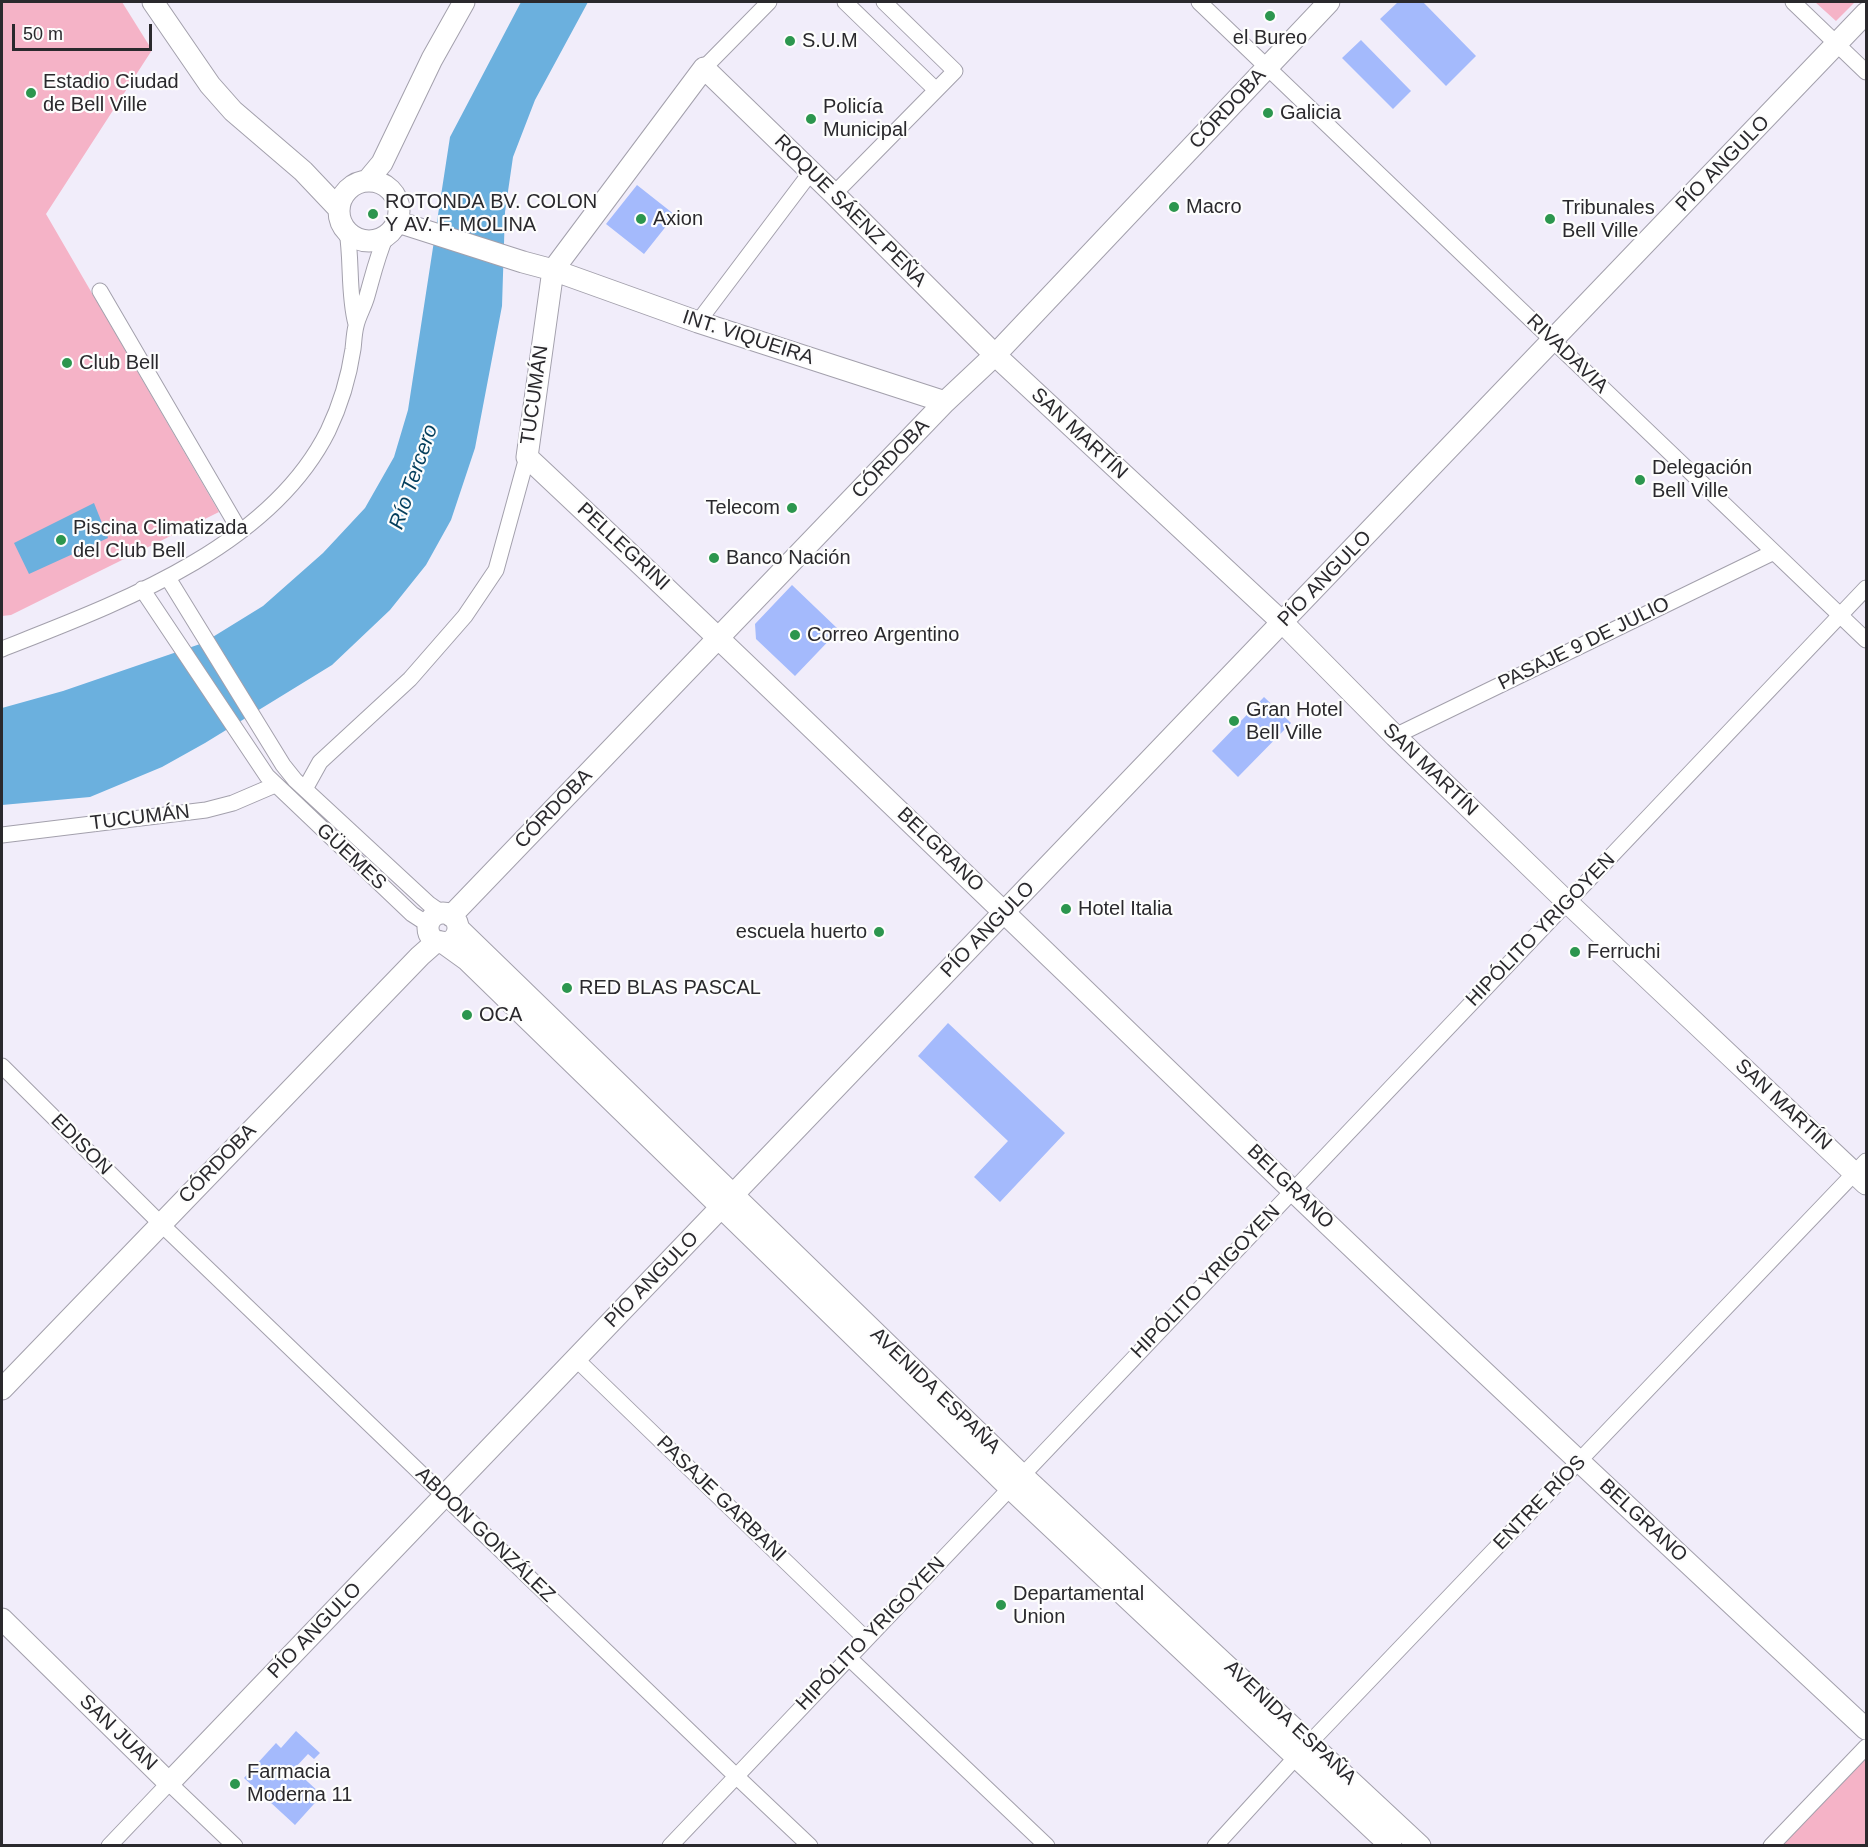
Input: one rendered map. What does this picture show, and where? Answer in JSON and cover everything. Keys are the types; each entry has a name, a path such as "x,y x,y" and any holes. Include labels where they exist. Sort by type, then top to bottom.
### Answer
{"street":[{"path":"153,2 210,85 234,111 303,171 339,209"},
{"path":"356,324 351,302 351,252 339,209 346,192 369,183 396,137 432,59 464,2"},
{"name":"TUCUMÁN","path":"300,784 320,762 410,679 465,616 496,570 527,457 553,270 704,68 769,2"},
{"path":"845,2 936,90"},
{"path":"834,194 955,71 884,2"},
{"name":"RIVADAVIA","path":"1199,2 1866,640"},
{"name":"CÓRDOBA","path":"2,1369 420,956 441,928 945,402 995,355 1329,2"},
{"path":"1793,2 1866,72"},
{"name":"PÍO ANGULO","path":"109,1845 1866,14"},
{"name":"ROQUE SÁENZ PEÑA","path":"704,68 811,171 995,355"},
{"path":"2,649 93,613 168,578 240,531 275,502 307,466 328,431 344,387 353,350 356,324 376,260 400,229 400,210 397,198 369,183 303,171"},
{"path":"698,322 811,171"},
{"path":"347,231 357,239 369,241 400,229"},
{"name":"INT. VIQUEIRA","path":"400,229 553,270 698,322 945,402"},
{"path":"100,291 240,531"},
{"name":"SAN MARTÍN","path":"995,355 1283,623 1395,736 1567,902 1863,1173"},
{"name":"PELLEGRINI","path":"527,457 720,638"},
{"name":"PASAJE 9 DE JULIO","path":"1395,736 1774,552"},
{"name":"GÜEMES","path":"168,578 283,765 300,784 429,904 441,928"},
{"name":"HIPÓLITO YRIGOYEN","path":"670,1845 1866,588"},
{"name":"GÜEMES","path":"142,589 267,776 412,914 441,928"},
{"name":"BELGRANO","path":"720,638 1293,1190 1579,1462 1866,1729"},
{"name":"TUCUMÁN","path":"2,835 206,810 233,803 275,785"},
{"name":"AVENIDA ESPAÑA","path":"441,928 1016,1481 1305,1750 1420,1845"},
{"name":"EDISON","path":"2,1066 155,1218"},
{"name":"ENTRE RÍOS","path":"1215,1845 1579,1462 1863,1173"},
{"name":"CÓRDOBA","path":"2,1389 155,1218"},
{"name":"ABDON GONZÁLEZ","path":"155,1218 810,1845"},
{"name":"PASAJE GARBANI","path":"576,1359 866,1639"},
{"name":"SAN JUAN","path":"2,1619 235,1845"},
{"path":"848,1658 1047,1845"},
{"path":"1772,1845 1866,1747"},
{"name":"AVENIDA ESPAÑA","path":"1305,1750 1391,1845"}],"shaded area":[{"name":"Club Bell","path":"2,2 122,2 152,50 46,214 219,512 11,615 2,616"},
{"path":"1815,2 1855,2 1836,21"},
{"path":"1866,1753 1866,1845 1777,1846"}],"water":[{"name":"Río Tercero","path":"521,2 588,2 535,100 513,157 505,212 502,306 475,448 451,520 426,565 390,610 332,665 205,743 162,767 90,797 2,805 2,708 63,691 203,643 263,606 323,553 365,508 394,457 408,410 450,137"},
{"name":"Piscina Climatizada del Club Bell","path":"94,503 108,538 29,574 14,543"}],"building":[{"path":"1398,2 1423,2 1476,56 1446,86 1380,19"},
{"path":"1361,40 1411,91 1393,109 1342,58"},
{"name":"Axion","path":"637,185 675,215 644,254 606,224"},
{"name":"Correo Argentino","path":"792,585 839,630 795,676 756,639 755,624"},
{"path":"1264,697 1291,723 1238,777 1212,751"},
{"path":"948,1023 1065,1133 1000,1202 974,1177 1008,1141 918,1056"},
{"path":"296,1731 320,1753 314,1759 308,1754 294,1769 322,1795 295,1825 244,1778 276,1743 281,1748"}],"place":[{"name":"el Bureo","path":"1270,16"},
{"name":"S.U.M","path":"790,41"},
{"name":"Estadio Ciudad de Bell Ville","path":"31,93"},
{"name":"Galicia","path":"1268,113"},
{"name":"Policía Municipal","path":"811,119"},
{"name":"Macro","path":"1174,207"},
{"name":"ROTONDA BV. COLON Y AV. F. MOLINA","path":"373,214"},
{"name":"Axion","path":"641,219"},
{"name":"Tribunales Bell Ville","path":"1550,219"},
{"name":"Club Bell","path":"67,363"},
{"name":"Delegación Bell Ville","path":"1640,480"},
{"name":"Telecom","path":"792,508"},
{"name":"Piscina Climatizada del Club Bell","path":"61,540"},
{"name":"Banco Nación","path":"714,558"},
{"name":"Correo Argentino","path":"795,635"},
{"name":"Gran Hotel Bell Ville","path":"1234,721"},
{"name":"Hotel Italia","path":"1066,909"},
{"name":"escuela huerto","path":"879,932"},
{"name":"Ferruchi","path":"1575,952"},
{"name":"RED BLAS PASCAL","path":"567,988"},
{"name":"OCA","path":"467,1015"},
{"name":"Departamental Union","path":"1001,1605"},
{"name":"Farmacia Moderna 11","path":"235,1784"}]}
